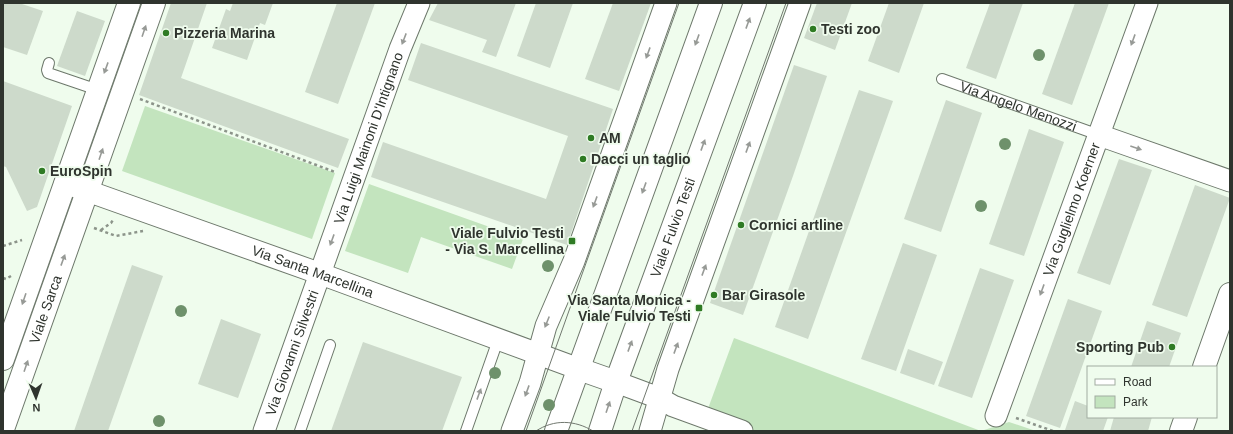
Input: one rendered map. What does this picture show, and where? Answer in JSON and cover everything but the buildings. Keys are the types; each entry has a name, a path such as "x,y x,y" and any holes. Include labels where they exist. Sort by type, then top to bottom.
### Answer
{"street":[{"name":"Viale Sarca","path":"3,359 8,327 65,183 129,3"},
{"name":"Viale Sarca","path":"3,429 154,3"},
{"name":"Via Luigi Mainoni D'Intignano","path":"321,274 400,49 419,3"},
{"path":"512,431 530,383 546,326 574,261 666,3"},
{"path":"556,431 711,3"},
{"name":"Viale Fulvio Testi","path":"600,431 616,382 755,3"},
{"path":"650,431 668,369 800,3"},
{"name":"Via Guglielmo Koerner","path":"1002,416 1099,136 1147,3"},
{"name":"Via Angelo Menozzi","path":"1099,136 1230,181"},
{"path":"65,183 88,191"},
{"name":"Via Santa Marcellina","path":"88,191 321,274 579,369"},
{"name":"Via Giovanni Silvestri","path":"264,431 321,274"},
{"path":"1204,366 1230,294"},
{"path":"8,327 36,337"},
{"path":"579,369 659,398 673,406 742,431"},
{"path":"1182,431 1186,418"}],"lane":[{"path":"49,63 47,70 48,72 98,90"},
{"name":"Via Angelo Menozzi","path":"942,79 1099,136"},
{"path":"466,431 498,340"},
{"path":"300,431 330,345"}],"path":[{"path":"135,97 342,174"},
{"path":"101,230 116,236 146,231 159,216"},
{"path":"3,246 22,240"},
{"path":"3,278 10,277"},
{"path":"1002,416 1054,431"}],"green space":[{"path":"145,106 335,173 312,239 122,171"},
{"path":"369,184 523,239 512,269 421,237 408,273 345,251"},
{"path":"734,338 981,431 752,431 706,414"},
{"path":"1009,422 1036,431 981,431"}],"tram line":[{"path":"526,431 679,3"},
{"path":"632,431 786,3"},
{"path":"536,431 550,424 564,422 586,427 593,431"}],"place":[{"name":"Testi zoo","path":"813,29"},
{"name":"Pizzeria Marina","path":"166,33"},
{"name":"AM","path":"591,138"},
{"name":"Dacci un taglio","path":"583,159"},
{"name":"EuroSpin","path":"42,171"},
{"name":"Cornici artline","path":"741,225"},
{"name":"Viale Fulvio Testi - Via S. Marcellina","path":"572,241"},
{"name":"Bar Girasole","path":"714,295"},
{"name":"Via Santa Monica - Viale Fulvio Testi","path":"699,308"},
{"name":"Sporting Pub","path":"1172,347"}]}
